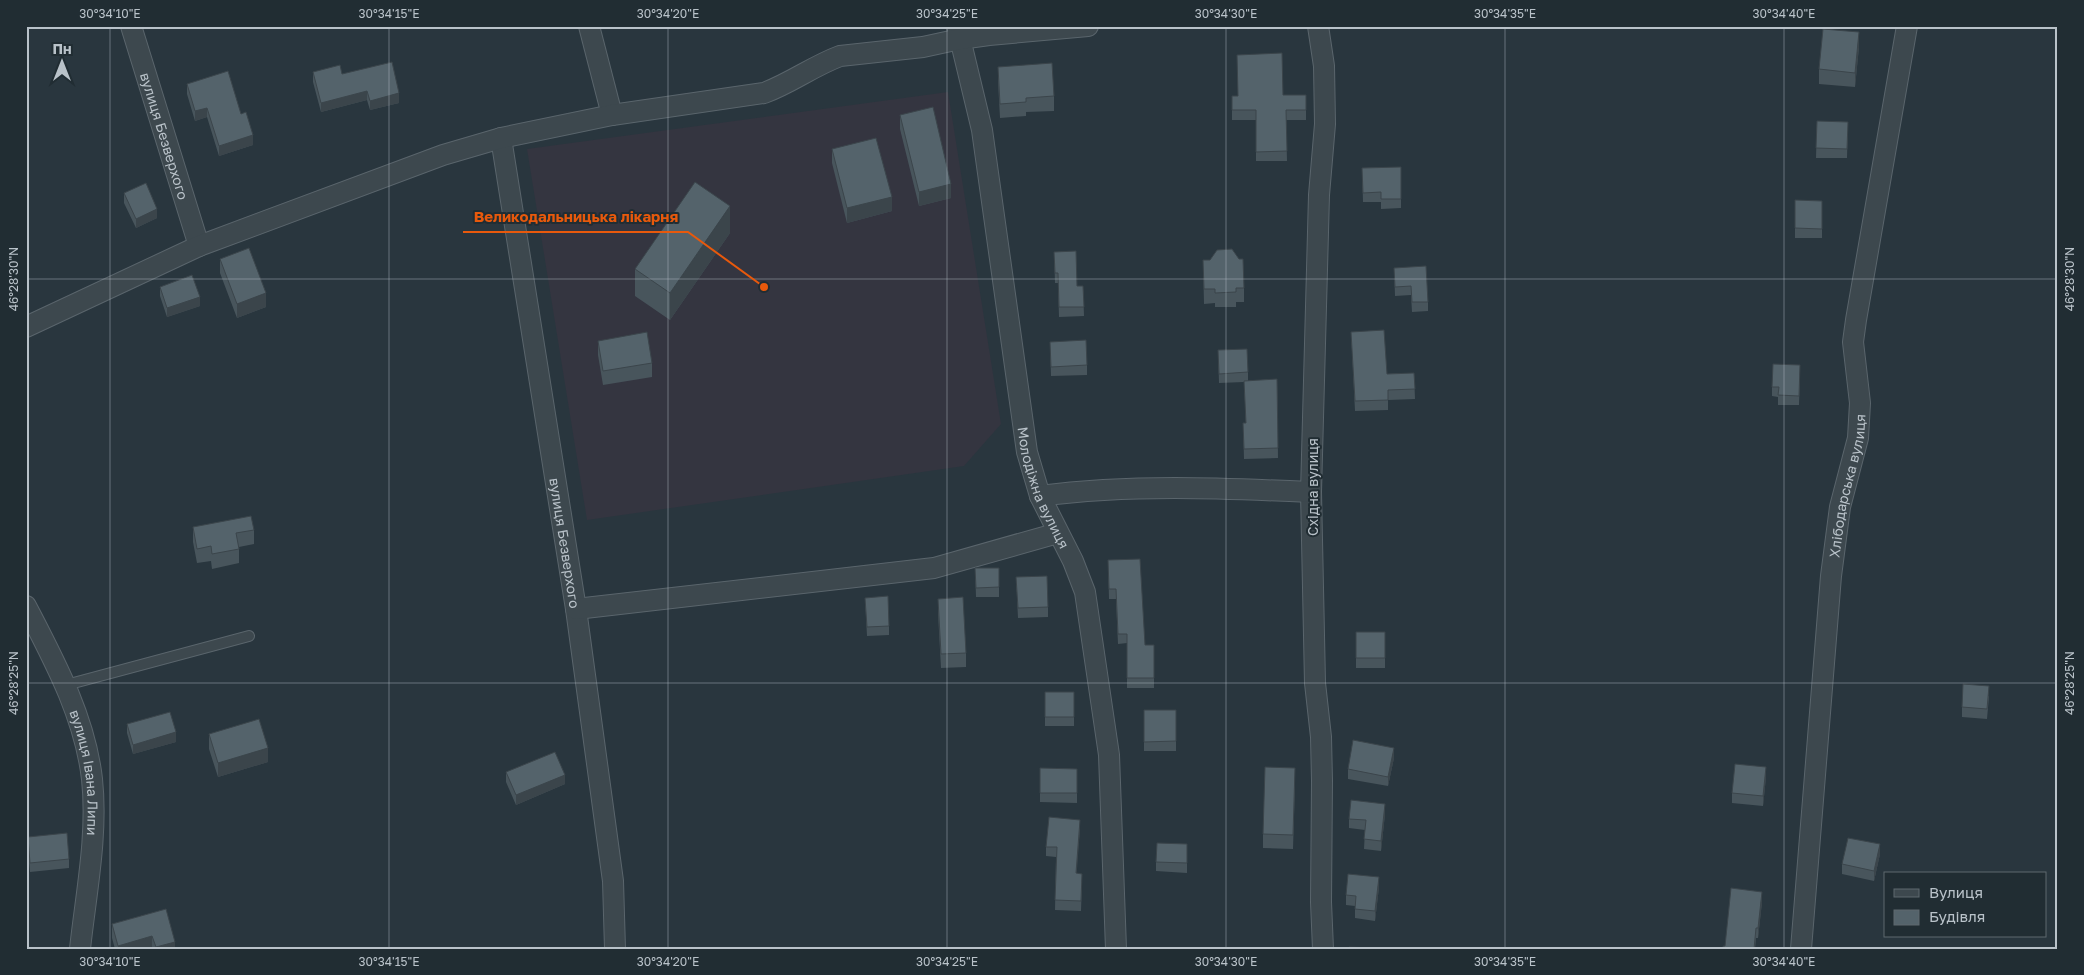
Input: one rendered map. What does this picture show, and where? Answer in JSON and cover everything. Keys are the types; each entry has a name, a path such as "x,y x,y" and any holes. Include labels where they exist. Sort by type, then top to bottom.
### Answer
{"street":[{"name":"вулиця Безверхого","path":"131,26 199,246"},
{"path":"589,26 612,114"},
{"path":"26,327 199,246 444,155 501,138 612,114 764,93 783,86 827,61 840,56 923,47 958,33 1088,26"},
{"name":"Східна вулиця","path":"1318,26 1324,66 1325,124 1319,195 1311,492 1315,684 1321,737 1321,902 1323,949"},
{"name":"Хлібодарська вулиця","path":"1801,949 1831,576 1840,507 1858,438 1860,403 1853,342 1907,26"},
{"name":"Молодіжна вулиця","path":"958,33 982,130 1027,452 1040,496 1073,561 1085,592 1107,737 1116,949"},
{"name":"вулиця Безверхого","path":"501,138 576,609 613,881 614,949"},
{"path":"1040,496 1113,488 1230,488 1311,492"},
{"path":"576,609 934,568 1058,533"},
{"name":"вулиця Івана Липи","path":"26,606 66,685 87,751 94,799 91,853 80,949"}],"lane":[{"path":"66,685 248,636"}],"shaded area":[{"path":"948,92 1001,424 964,466 587,520 527,149"}],"building":[{"path":"1823,29 1859,32 1855,73 1819,69"},
{"path":"1282,53 1283,95 1306,95 1306,110 1286,110 1287,151 1256,152 1256,110 1232,110 1232,96 1238,96 1237,55"},
{"path":"392,62 399,93 370,101 367,91 321,103 313,72 340,65 342,74"},
{"path":"1052,63 1054,96 1026,98 1026,102 1000,104 998,67"},
{"path":"228,71 241,114 246,112 253,135 219,146 207,108 195,111 187,84"},
{"path":"933,107 951,184 919,192 900,115"},
{"path":"1817,121 1848,122 1847,149 1816,148"},
{"path":"876,138 892,197 847,208 832,149"},
{"path":"1401,167 1401,199 1381,199 1381,192 1363,193 1362,168"},
{"path":"695,182 730,206 670,293 635,269"},
{"path":"146,183 157,209 136,219 124,193"},
{"path":"1795,200 1822,201 1822,229 1795,228"},
{"path":"249,248 266,293 237,304 220,259"},
{"path":"1232,249 1239,259 1243,259 1244,288 1236,288 1236,292 1215,293 1215,289 1204,289 1203,260 1210,260 1217,250"},
{"path":"1076,251 1077,286 1083,286 1084,307 1059,307 1058,273 1055,273 1054,252"},
{"path":"1426,266 1428,302 1412,302 1411,286 1395,287 1394,268"},
{"path":"192,275 200,297 167,308 160,287"},
{"path":"1384,330 1387,374 1414,373 1415,389 1388,390 1388,400 1355,401 1351,332"},
{"path":"647,332 652,363 603,371 598,341"},
{"path":"1086,340 1087,365 1051,367 1050,342"},
{"path":"1247,349 1248,372 1219,374 1218,350"},
{"path":"1773,364 1800,365 1799,396 1778,395 1779,387 1772,387"},
{"path":"1277,379 1278,448 1244,449 1243,423 1246,423 1244,381"},
{"path":"251,516 254,530 236,533 239,549 212,554 211,546 197,549 193,527"},
{"path":"1140,559 1145,645 1154,645 1154,678 1127,678 1127,634 1118,634 1116,589 1109,589 1108,560"},
{"path":"975,568 999,568 999,587 976,588"},
{"path":"1047,576 1048,607 1018,608 1016,577"},
{"path":"888,596 889,626 867,627 865,598"},
{"path":"963,597 966,653 941,654 938,599"},
{"path":"1356,632 1385,632 1385,658 1356,658"},
{"path":"1963,684 1989,686 1987,709 1962,707"},
{"path":"1045,692 1074,692 1074,717 1045,717"},
{"path":"1144,710 1176,710 1176,741 1144,742"},
{"path":"170,712 176,732 133,745 127,724"},
{"path":"259,719 268,748 218,763 209,734"},
{"path":"1353,740 1394,748 1388,777 1348,769"},
{"path":"555,752 565,775 516,795 506,772"},
{"path":"1735,764 1766,767 1763,796 1732,793"},
{"path":"1265,767 1295,768 1293,835 1263,834"},
{"path":"1040,768 1077,769 1077,793 1040,793"},
{"path":"1351,800 1385,804 1381,841 1364,839 1366,820 1349,819"},
{"path":"1049,817 1080,820 1076,873 1082,874 1081,901 1055,900 1057,847 1046,847"},
{"path":"67,833 69,859 30,863 28,837"},
{"path":"1848,838 1880,844 1874,871 1842,864"},
{"path":"1157,843 1187,844 1187,863 1156,862"},
{"path":"1348,874 1379,877 1375,911 1355,909 1356,896 1346,895"},
{"path":"1731,888 1762,892 1754,949 1723,949 1723,946 1725,946"},
{"path":"166,909 175,942 156,947 152,936 118,946 112,924"},
{"path":"1349,947 1374,948 1374,949 1349,949"}],"place":[{"name":"Великодальницька лікарня","path":"764,287"}]}
